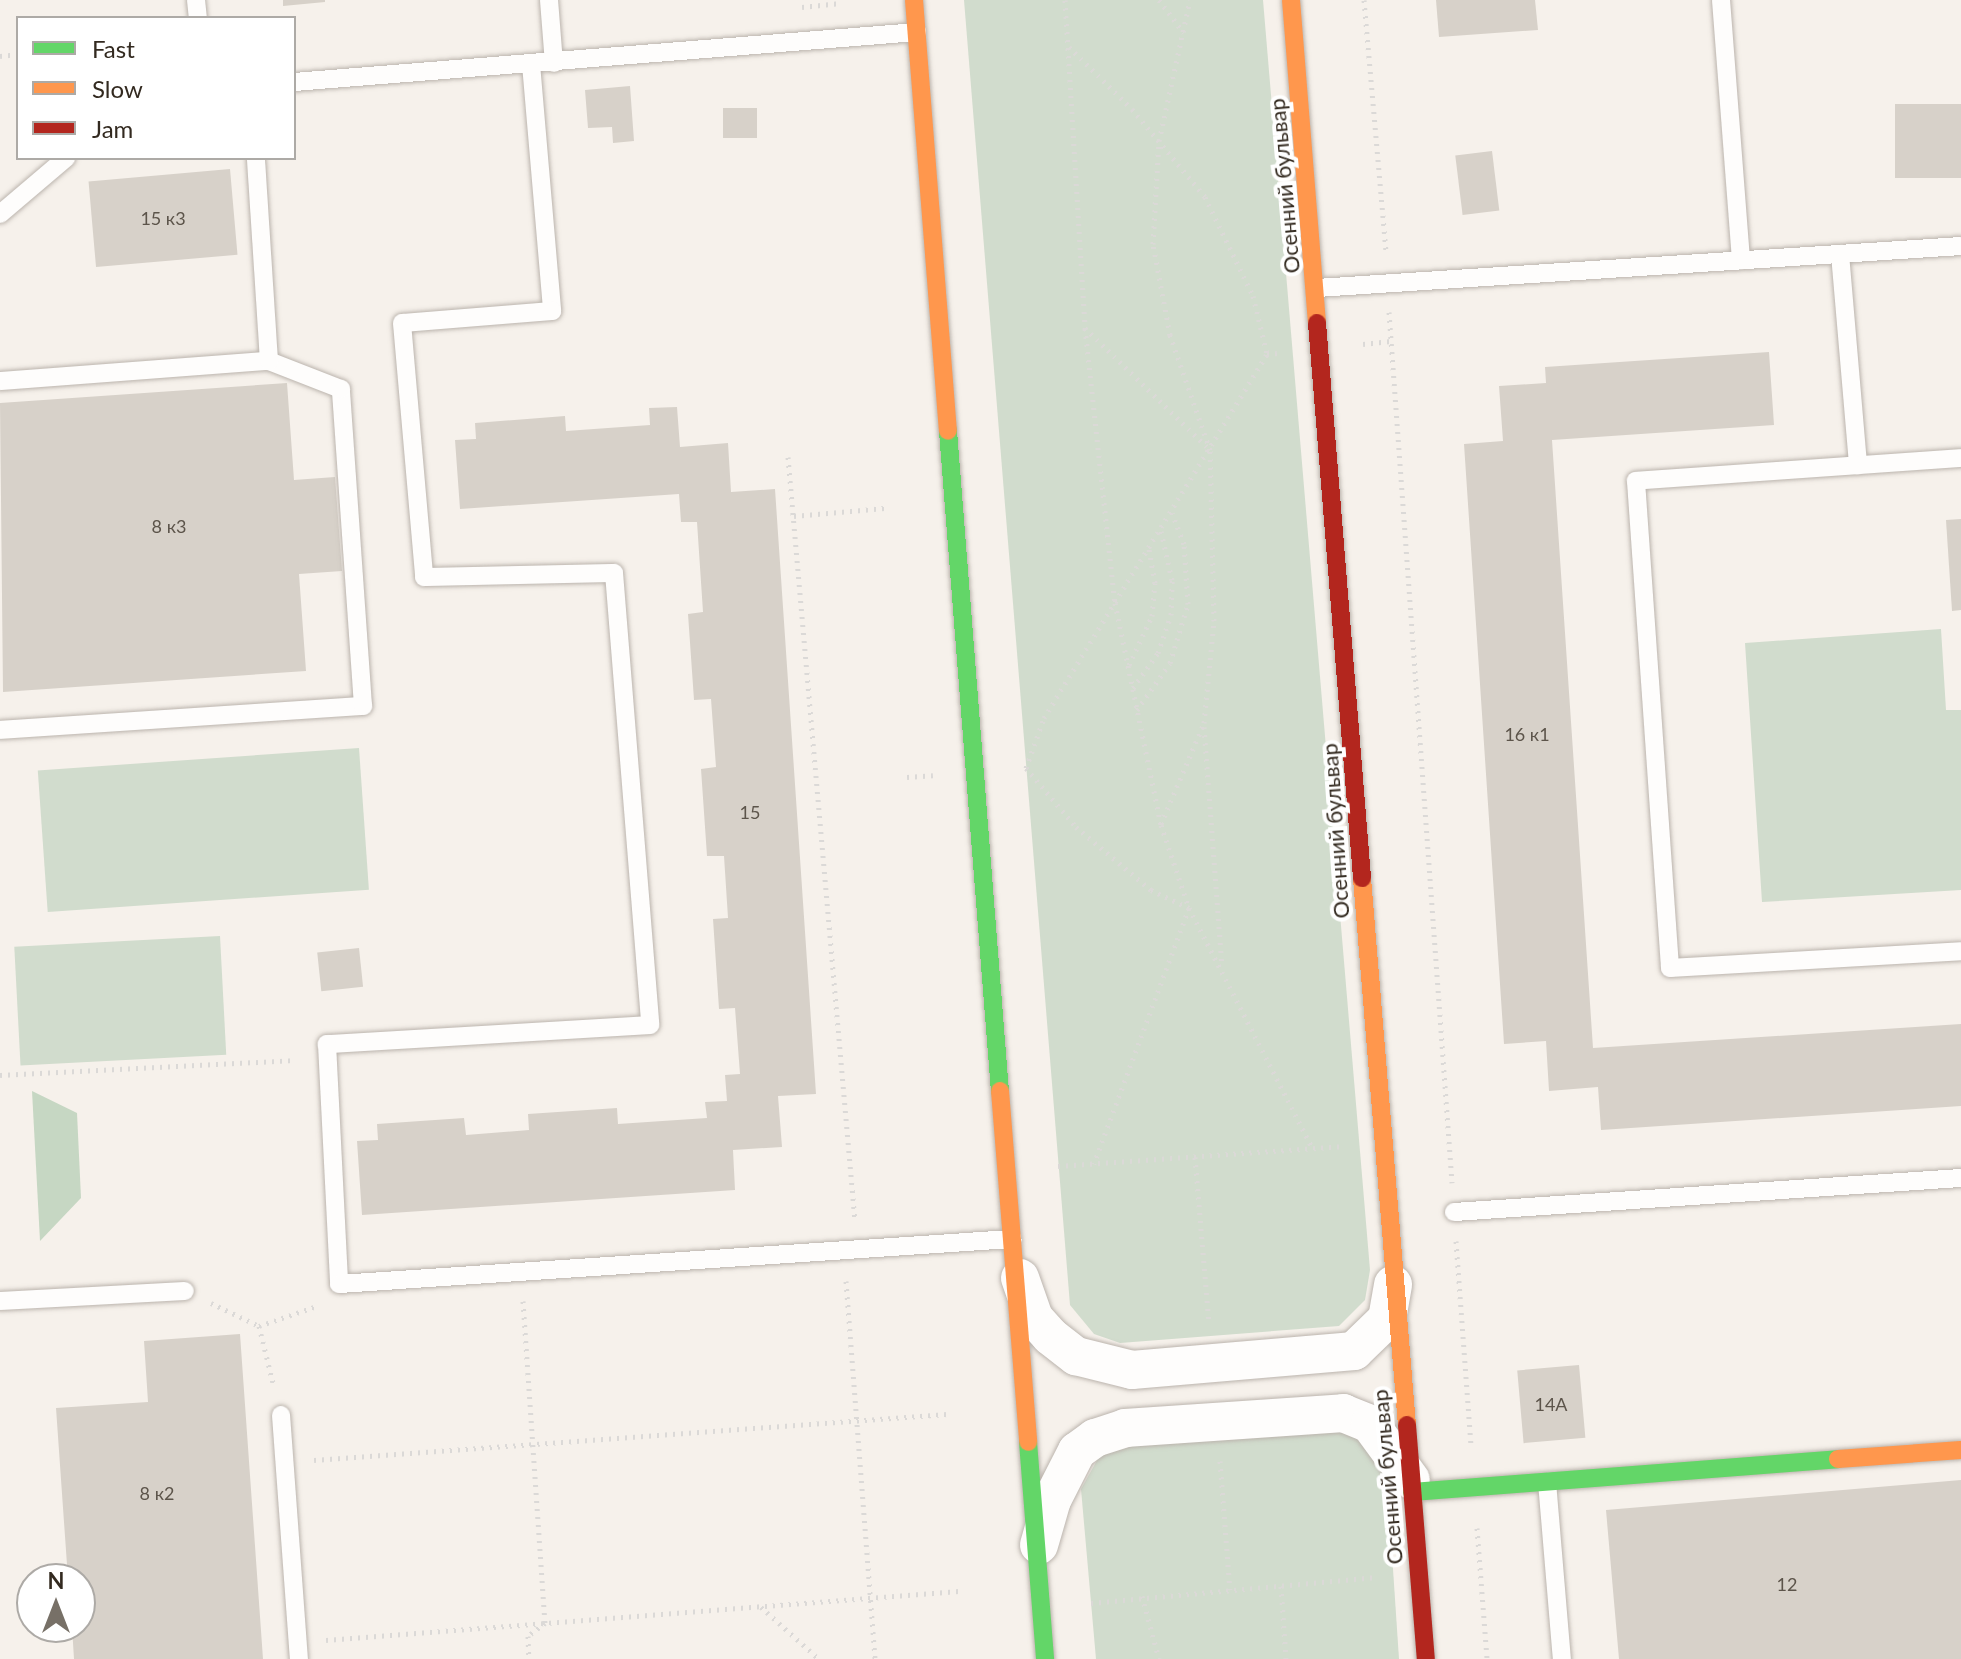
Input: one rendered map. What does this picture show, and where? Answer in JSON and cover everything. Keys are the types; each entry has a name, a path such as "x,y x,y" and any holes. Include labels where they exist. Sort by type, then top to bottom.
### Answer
{"street":[{"path":"914,0 1045,1659"},
{"name":"Осенний бульвар","path":"1291,0 1317,288 1426,1659"},
{"path":"1013,1246 1034,1318 1050,1336 1076,1356 1132,1370 1354,1351 1387,1319 1393,1269"},
{"path":"1036,1555 1052,1500 1077,1451 1095,1438 1125,1428 1343,1413 1370,1424 1412,1486 1474,1487 1961,1450"}],"lane":[{"path":"549,0 554,63"},
{"path":"1721,0 1741,260"},
{"path":"296,82 917,32"},
{"path":"531,64 552,311 402,323 424,577 614,573 650,1025 327,1044 339,1284 1013,1246"},
{"path":"0,214 64,160"},
{"path":"256,160 269,361"},
{"path":"1317,288 1961,246"},
{"path":"1840,254 1858,465"},
{"path":"0,381 269,361 341,389 363,706 0,730"},
{"path":"1961,458 1636,481 1670,968 1961,951"},
{"path":"1454,1212 1961,1178"},
{"path":"0,1301 185,1291"},
{"path":"281,1415 299,1659"},
{"path":"1547,1482 1562,1659"}],"path":[{"path":"1065,0 1085,328 1115,603 1161,825 1189,908 1313,1149"},
{"path":"1159,0 1185,34"},
{"path":"1190,0 1185,34 1159,141 1152,194 1160,293 1210,450 1214,621 1204,723 1222,970"},
{"path":"1364,0 1487,1659"},
{"path":"1068,46 1159,141 1205,197 1232,246 1253,296 1267,354 1044,718 1026,768 1076,827 1151,890 1189,908"},
{"path":"1085,328 1210,450"},
{"path":"1267,354 1279,352"},
{"path":"788,457 856,1222"},
{"path":"794,516 885,508"},
{"path":"1137,710 1170,663 1188,604 1184,544 1172,512"},
{"path":"1133,688 1158,653 1171,615 1172,580 1160,530"},
{"path":"1129,665 1152,616 1155,583 1149,549"},
{"path":"1161,825 1204,723"},
{"path":"1094,1164 1189,908"},
{"path":"0,1075 294,1060"},
{"path":"1058,1166 1344,1146"},
{"path":"846,1276 875,1659"},
{"path":"185,1291 259,1326 329,1302"},
{"path":"523,1297 545,1623"},
{"path":"259,1326 281,1415"},
{"path":"315,1460 947,1414"},
{"path":"1091,1603 1142,1596 1393,1576"},
{"path":"1281,1586 1286,1659"},
{"path":"328,1640 959,1591"},
{"path":"1142,1596 1159,1659"},
{"path":"760,1607 819,1659"},
{"path":"529,1659 528,1636 545,1623"}],"green space":[{"path":"964,0 1263,0 1370,1270 1365,1300 1339,1326 1120,1343 1094,1334 1070,1305"},
{"path":"1941,629 1946,710 1961,710 1961,890 1762,902 1745,643"},
{"path":"359,748 369,890 48,912 38,770"},
{"path":"220,936 226,1055 21,1066 14,947"},
{"path":"32,1091 77,1113 81,1198 40,1241"},
{"path":"1318,1427 1355,1433 1387,1479 1399,1659 1096,1659 1081,1489 1100,1455 1124,1447"}],"building":[{"path":"283,0 325,0 325,2 283,6"},
{"path":"1436,0 1535,0 1538,30 1439,37"},
{"path":"630,86 634,141 613,143 612,127 588,128 585,90"},
{"path":"1895,104 1961,104 1961,178 1895,178"},
{"path":"723,108 757,108 757,138 723,138"},
{"path":"1492,151 1499,211 1463,215 1455,156"},
{"path":"230,169 237,255 96,267 89,181"},
{"path":"1769,352 1774,425 1552,440 1593,1048 1961,1024 1961,1106 1601,1130 1598,1087 1549,1091 1546,1041 1504,1044 1464,444 1503,441 1499,386 1546,383 1545,367"},
{"path":"287,383 294,480 335,477 342,571 299,574 306,671 3,692 0,403"},
{"path":"677,407 680,447 728,443 731,492 775,489 816,1094 778,1096 782,1147 733,1150 735,1190 362,1215 357,1141 378,1140 377,1124 464,1118 466,1135 529,1130 528,1114 617,1108 618,1124 707,1118 705,1102 727,1101 725,1075 740,1074 735,1008 719,1009 713,919 728,918 724,856 707,856 701,769 716,767 711,699 694,700 688,614 703,612 697,522 681,522 679,494 460,509 455,440 476,439 475,423 565,416 566,431 650,425 649,408"},
{"path":"1961,519 1961,610 1952,611 1946,520"},
{"path":"359,948 363,987 321,991 317,952"},
{"path":"240,1334 263,1659 74,1659 73,1643 96,1643 96,1563 67,1563 56,1408 148,1402 144,1341"},
{"path":"1579,1365 1585,1438 1524,1443 1517,1370"},
{"path":"1961,1480 1961,1659 1619,1659 1606,1510"}],"traffic: fast":[{"path":"948,431 1000,1091"},
{"path":"1028,1442 1045,1659"},
{"path":"1412,1492 1838,1459"}],"traffic: slow":[{"path":"914,0 948,431"},
{"path":"1291,0 1317,323"},
{"path":"1362,878 1407,1425"},
{"path":"1000,1091 1028,1442"},
{"path":"1838,1459 1961,1450"}],"traffic: jam":[{"path":"1317,323 1362,878"},
{"path":"1407,1425 1426,1659"}]}
